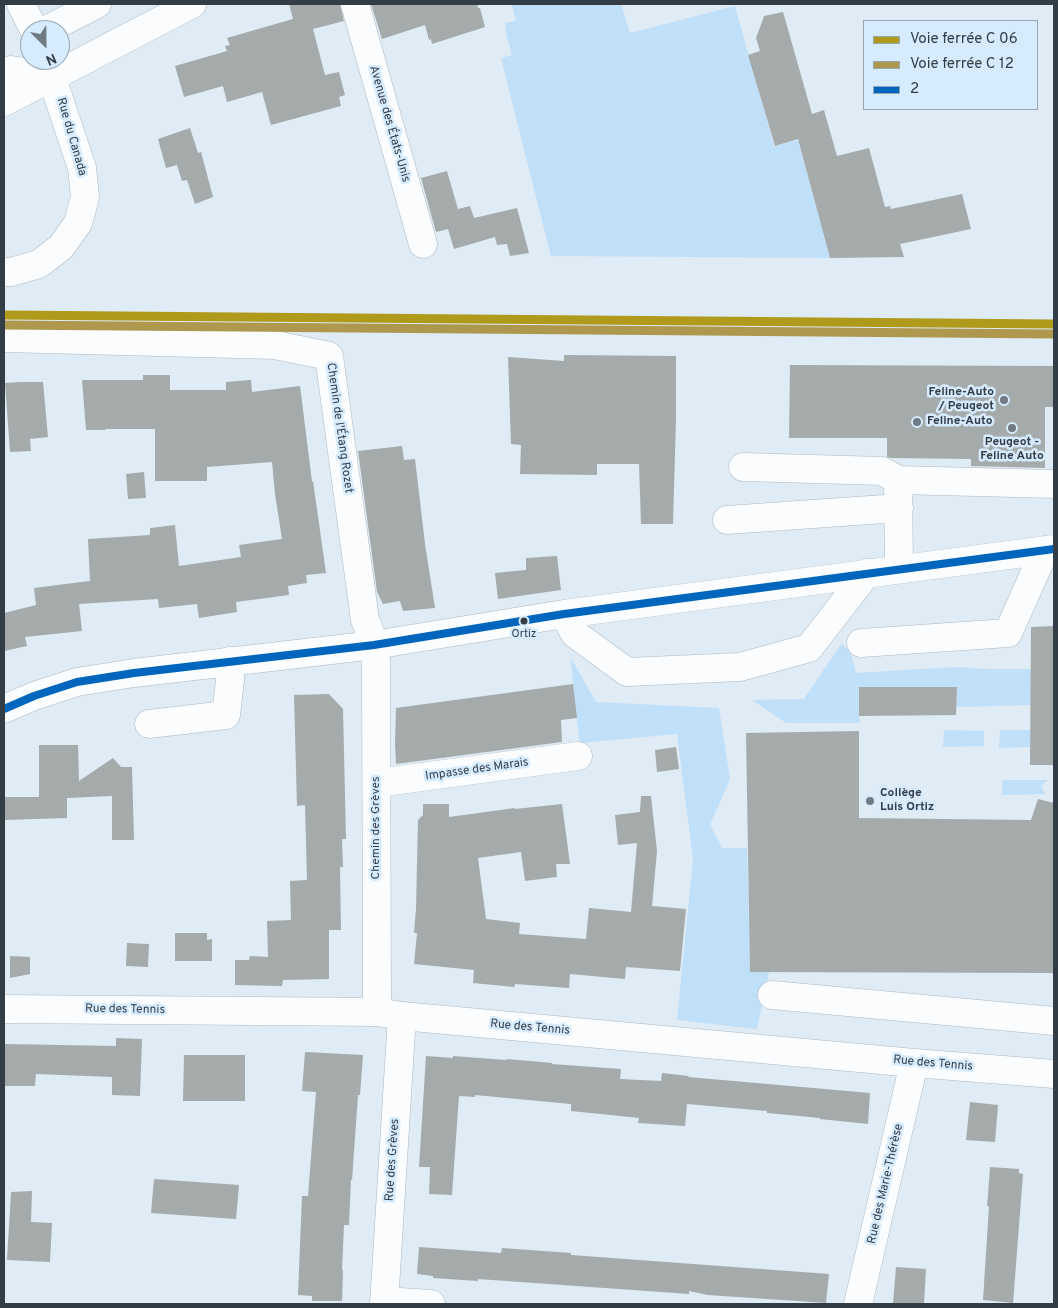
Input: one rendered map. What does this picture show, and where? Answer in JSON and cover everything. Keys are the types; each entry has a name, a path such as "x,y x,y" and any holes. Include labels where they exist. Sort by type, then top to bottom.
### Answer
{"street":[{"path":"21,4 29,20"},
{"path":"66,20 97,4"},
{"path":"70,59 192,4"},
{"name":"Avenue des États-Unis","path":"355,4 423,244"},
{"path":"6,66 20,67"},
{"path":"4,102 48,70"},
{"name":"Rue du Canada","path":"4,272 11,272 39,264 61,247 78,224 85,197 82,168 49,70"},
{"name":"Chemin de l'Étang Rozet","path":"4,338 275,345 329,356 365,620 374,645"},
{"path":"744,467 882,472 898,480 1054,484"},
{"path":"898,480 899,569"},
{"path":"727,520 899,508"},
{"path":"4,709 34,696 77,682 134,672 374,645 564,614 1050,549"},
{"path":"861,642 1008,633 1050,549"},
{"path":"564,614 575,634 626,672 740,667 809,648 867,573"},
{"name":"Chemin des Grèves","path":"374,645 376,660 377,783 390,1014"},
{"path":"149,724 226,715 230,680 229,661"},
{"name":"Impasse des Marais","path":"377,783 578,756"},
{"path":"772,995 1054,1021"},
{"name":"Rue des Tennis","path":"4,1009 390,1014 914,1063 1054,1074"},
{"name":"Rue des Grèves","path":"384,1302 390,1014"},
{"name":"Rue des Marie-Thérèse","path":"858,1304 914,1063"},
{"path":"384,1302 431,1304"}],"shaded area":[{"path":"512,4 621,4 630,33 735,6 774,146 798,140 830,258 551,256 501,58 512,55 505,23 516,21"},
{"path":"841,644 850,650 856,673 958,667 1031,669 1031,705 956,707 957,687 859,688 860,723 786,723 752,700 804,699"},
{"path":"571,658 596,702 719,708 730,779 710,825 722,848 747,848 750,972 769,972 757,1029 677,1020 693,859 677,734 580,743"},
{"path":"944,730 984,731 984,746 943,747"},
{"path":"1000,730 1030,730 1030,747 999,748"},
{"path":"1002,780 1048,780 1041,786 1045,794 1002,795"}],"building":[{"path":"289,4 340,4 344,21 313,29 325,75 339,72 345,95 339,97 341,106 271,125 262,92 227,102 223,86 184,97 175,66 227,51 225,46 230,45 227,38 293,19"},
{"path":"371,4 477,4 478,8 480,8 485,27 432,44 425,25 382,39"},
{"path":"783,12 812,114 824,110 837,156 869,148 885,207 890,206 891,209 962,194 971,229 900,244 904,257 830,258 798,139 775,146 748,55 760,51 756,38 764,16"},
{"path":"190,128 198,153 201,152 213,197 195,204 187,180 182,181 177,165 166,168 158,139"},
{"path":"447,171 458,209 470,206 474,218 517,208 529,253 510,256 507,244 497,245 495,237 454,249 448,229 436,232 421,178"},
{"path":"564,355 676,356 673,524 641,524 639,464 597,464 597,475 520,474 521,445 511,444 508,357 564,361"},
{"name":"Feline-Auto","path":"790,365 1054,366 1054,407 1045,407 1045,468 971,466 971,459 891,458 887,457 887,438 789,438"},
{"path":"143,375 170,375 170,390 226,390 226,382 251,380 252,392 300,386 326,573 306,575 307,583 288,586 289,595 236,602 237,612 199,618 197,604 159,608 158,599 79,604 82,631 25,637 27,646 4,651 4,613 36,605 34,588 90,581 88,539 150,535 150,528 175,525 179,566 241,557 239,545 282,539 272,462 207,467 207,481 155,481 155,429 86,430 82,380 143,380"},
{"path":"43,382 48,437 30,439 31,451 10,452 5,383"},
{"path":"402,446 404,460 415,459 435,608 403,611 400,601 383,604 377,592 358,451"},
{"path":"144,472 146,498 128,499 126,474"},
{"path":"557,556 561,590 498,599 495,573 526,570 526,558"},
{"path":"1054,626 1054,765 1030,765 1031,627"},
{"path":"573,684 577,718 561,720 562,742 396,764 396,708"},
{"path":"859,687 957,687 956,715 859,716"},
{"path":"329,694 343,709 346,839 342,839 343,867 340,867 341,930 329,930 329,979 283,980 282,986 235,985 235,960 249,960 250,956 268,957 267,921 291,920 290,881 307,880 305,805 297,806 294,695"},
{"path":"859,731 859,818 1031,820 1038,799 1054,803 1054,973 750,972 746,733"},
{"path":"39,745 78,745 79,781 113,758 121,767 132,767 134,840 112,840 112,796 67,798 67,818 4,820 4,797 39,797"},
{"path":"676,747 679,769 657,772 655,750"},
{"path":"641,796 651,796 657,851 652,906 686,909 680,971 626,967 625,979 570,974 569,988 515,984 514,987 473,983 474,970 414,964 417,933 414,933 418,820 423,815 423,804 449,804 449,817 562,804 570,864 556,864 557,877 525,881 521,852 478,858 486,919 520,923 519,934 586,939 589,908 631,912 637,843 618,845 615,815 640,812"},
{"path":"175,933 207,933 207,940 212,939 212,961 175,961"},
{"path":"127,943 149,944 148,967 126,966"},
{"path":"10,956 30,957 30,974 10,978"},
{"path":"116,1038 142,1039 140,1096 112,1095 112,1077 36,1074 35,1086 4,1086 5,1044 116,1046"},
{"path":"305,1052 363,1055 351,1179 349,1225 344,1225 342,1301 312,1301 312,1296 298,1295 302,1196 308,1196 316,1092 302,1091"},
{"path":"184,1055 245,1055 245,1101 183,1101"},
{"path":"426,1056 507,1059 621,1069 620,1079 661,1081 662,1073 870,1093 868,1124 767,1113 767,1111 687,1104 685,1126 638,1123 639,1118 571,1111 571,1104 475,1095 475,1097 459,1096 452,1195 429,1194 430,1167 419,1167"},
{"path":"970,1102 998,1105 995,1142 966,1140"},
{"path":"990,1167 1019,1169 1019,1173 1023,1174 1013,1303 983,1300"},
{"path":"154,1179 239,1185 236,1219 151,1213"},
{"path":"32,1191 31,1222 52,1223 50,1262 7,1260 11,1192"},
{"path":"419,1247 501,1253 502,1248 571,1253 571,1255 829,1274 826,1303 708,1295 689,1291 689,1294 478,1279 478,1281 433,1278 433,1276 417,1274"},
{"path":"896,1267 926,1269 924,1304 893,1304"}],"transit line":[{"path":"4,315 1054,324"},
{"path":"4,325 1054,334"},
{"name":"2","path":"4,709 34,696 77,682 134,673 374,645 564,614 1054,549"}],"place":[{"name":"Feline-Auto / Peugeot","path":"1004,400"},
{"name":"Feline-Auto","path":"917,422"},
{"name":"Peugeot - Feline Auto","path":"1012,428"},
{"name":"Ortiz","path":"524,621"},
{"name":"Collège Luis Ortiz","path":"870,801"}]}
